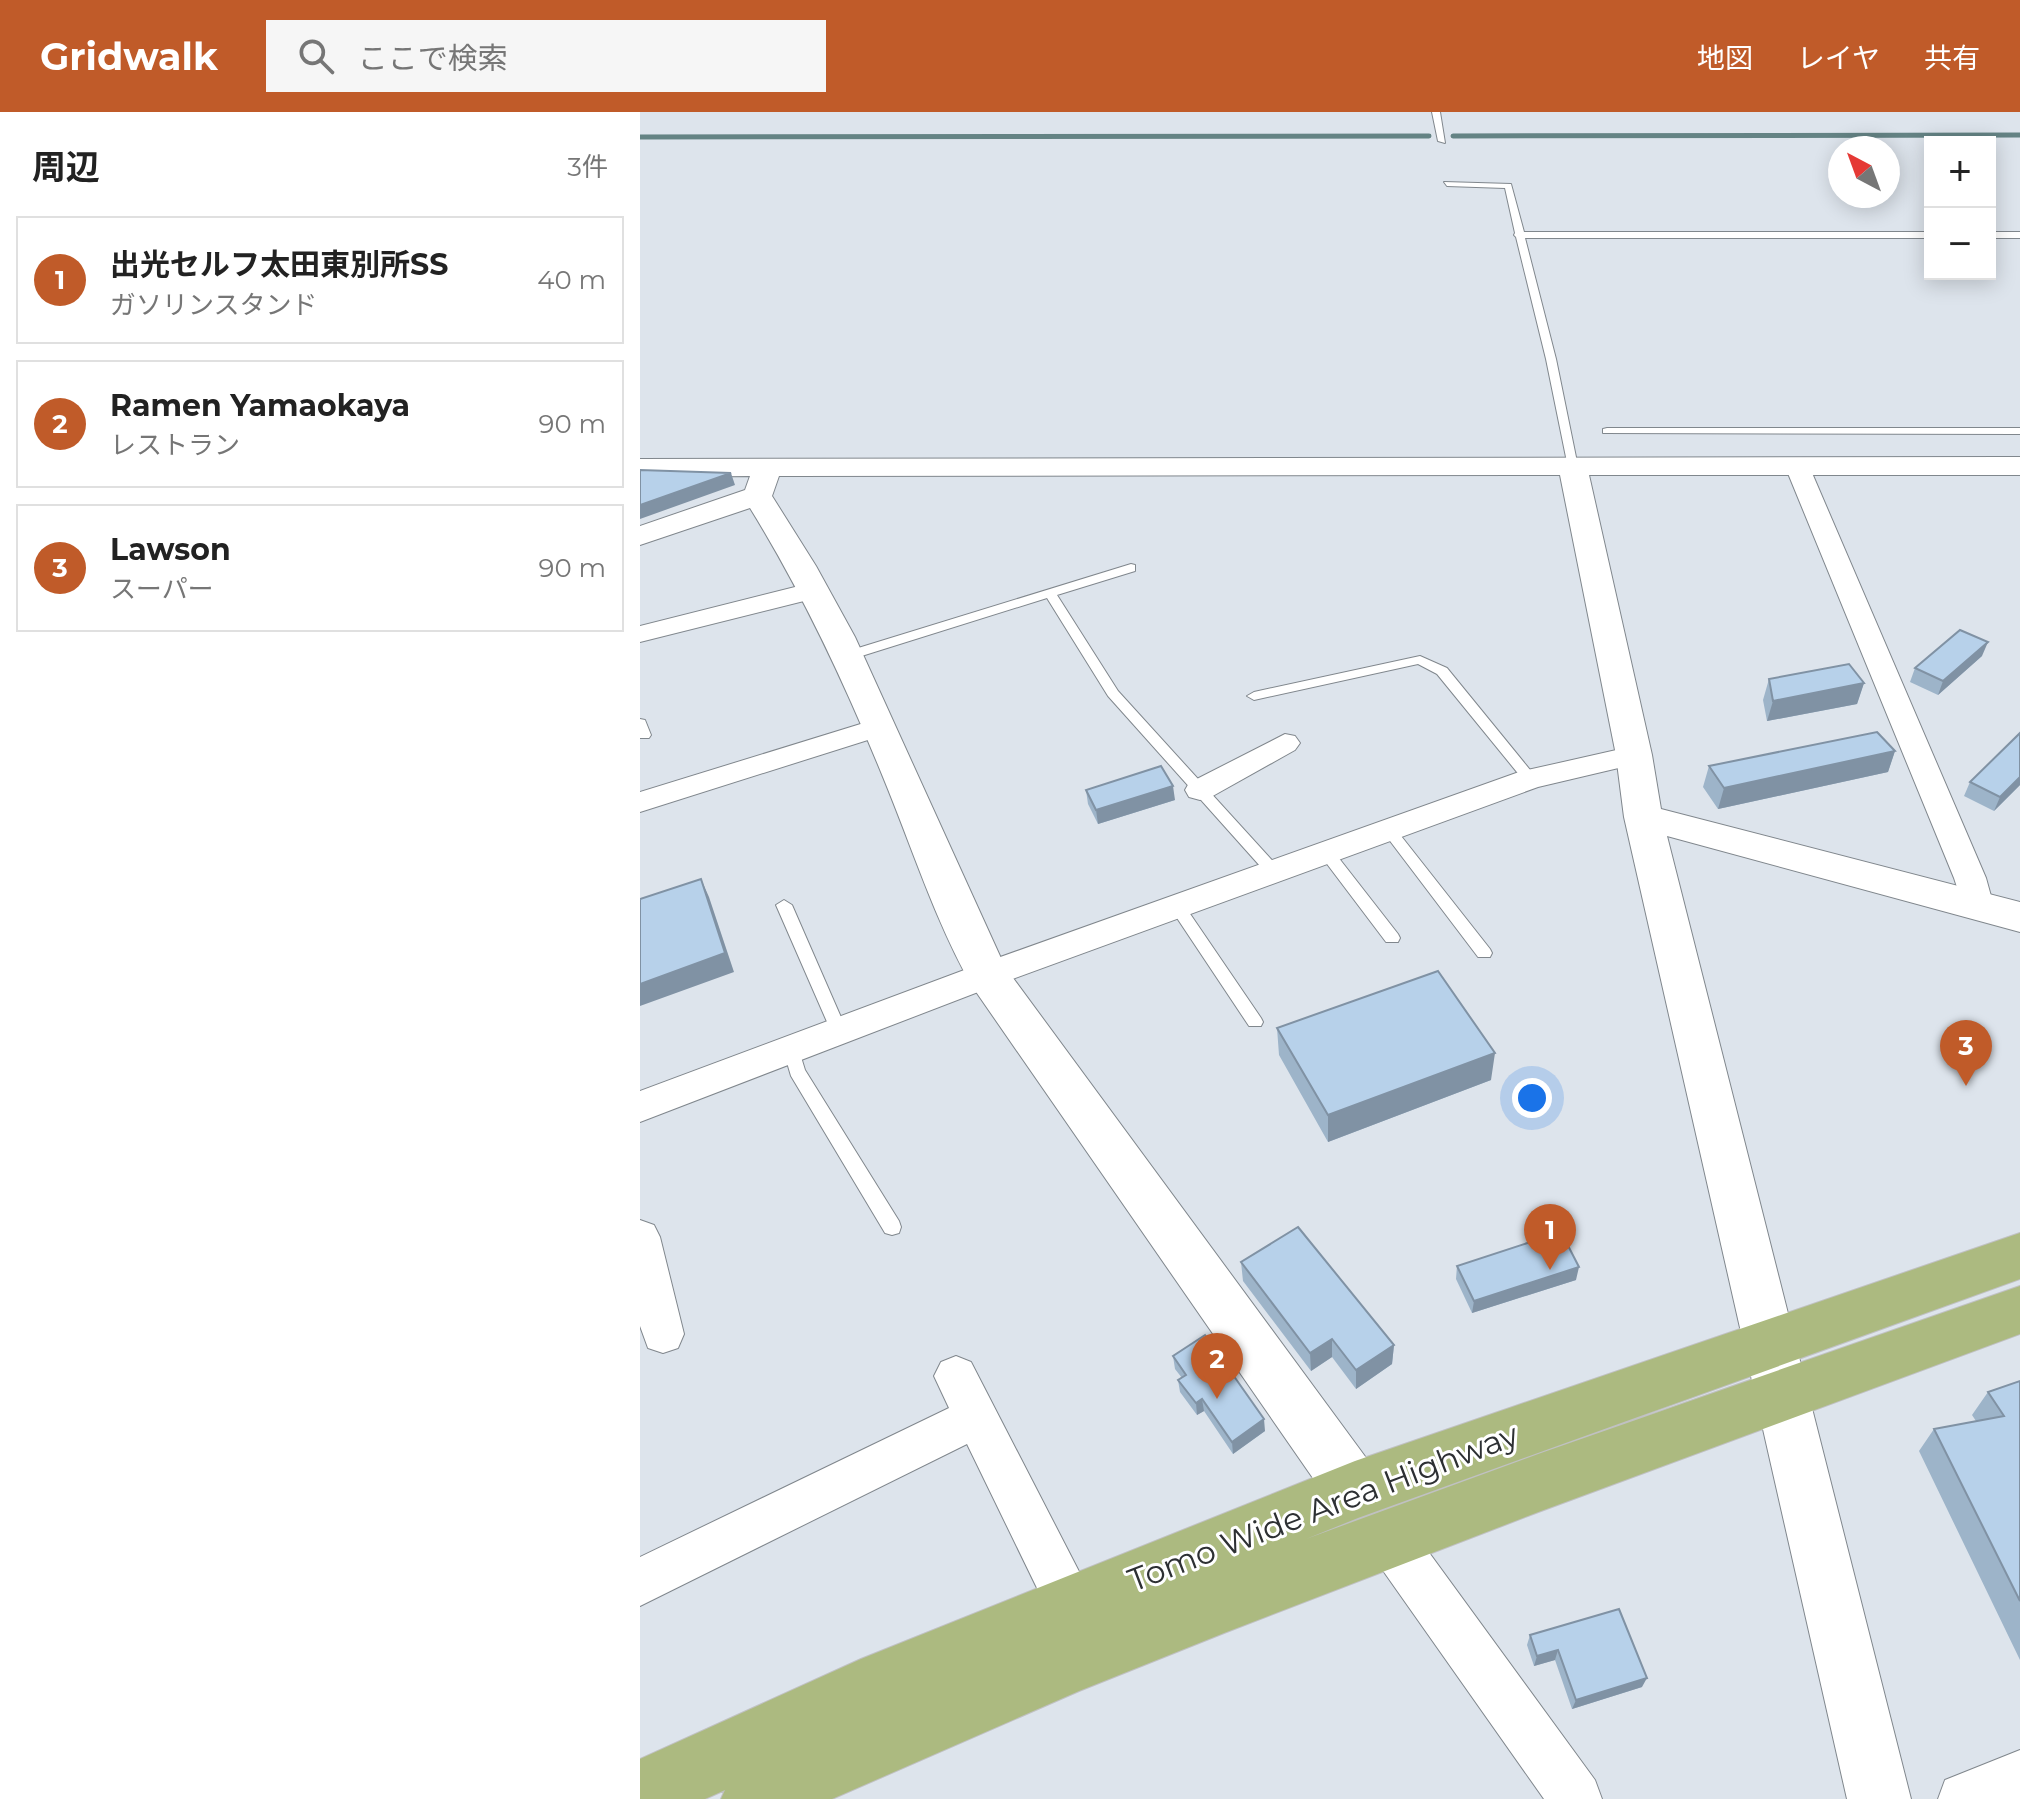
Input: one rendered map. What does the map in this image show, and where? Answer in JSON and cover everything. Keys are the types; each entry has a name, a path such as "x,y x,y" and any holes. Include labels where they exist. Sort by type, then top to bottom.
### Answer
{"highway":[{"name":"Tomo Wide Area Highway","path":"755,1799 893,1736 1104,1647 1389,1538 1776,1368 2020,1256"},
{"name":"Tomo Wide Area Highway","path":"640,1794 884,1682 1355,1490 1776,1368 2020,1310"}],"street":[{"path":"1797,466 1970,878 1978,907"},
{"path":"640,468 763,482 1573,467 2020,466"},
{"path":"1573,467 1634,755 1643,817 1879,1799"},
{"path":"640,536 763,482"},
{"path":"763,482 880,727 948,893 987,975 1355,1490"},
{"path":"640,634 815,590"},
{"path":"640,802 880,727"},
{"path":"1200,790 1285,743"},
{"path":"640,1107 987,975 1530,779 1634,755"},
{"path":"1643,817 2020,917"},
{"path":"640,1237 663,1334"},
{"path":"956,1376 1070,1604"},
{"path":"640,1582 977,1417"},
{"path":"1389,1538 1576,1799"},
{"path":"1964,1799 2020,1776"}],"lane":[{"path":"1436,112 1442,141"},
{"path":"1447,184 1508,186 1551,359 1573,467"},
{"path":"1518,235 1924,235"},
{"path":"1996,235 2020,235"},
{"path":"1607,431 2020,431"},
{"path":"847,656 1131,568"},
{"path":"1050,593 1113,693 1274,872"},
{"path":"1254,696 1420,660 1442,671 1530,779"},
{"path":"1389,830 1484,953"},
{"path":"1326,852 1392,938"},
{"path":"784,905 839,1031"},
{"path":"1177,906 1255,1022"},
{"path":"791,1049 797,1071 892,1227"}],"building":[{"path":"640,470 731,473 640,505"},
{"path":"1960,630 1988,642 1943,681 1915,668"},
{"path":"1849,664 1864,683 1773,701 1769,679"},
{"path":"1877,732 1895,751 1724,788 1709,766"},
{"path":"2020,733 2020,777 2000,797 1970,782"},
{"path":"1161,766 1173,786 1096,810 1086,790"},
{"path":"701,879 725,953 640,984 640,899"},
{"path":"1438,971 1495,1053 1328,1115 1277,1028"},
{"path":"1298,1227 1394,1345 1356,1370 1332,1339 1310,1353 1241,1262"},
{"path":"1561,1232 1579,1267 1474,1301 1457,1266"},
{"path":"1205,1335 1264,1419 1232,1442 1202,1399 1196,1403 1178,1380 1186,1375 1173,1356"},
{"path":"2020,1381 2020,1601 1934,1429 2004,1416 1988,1392"},
{"path":"1619,1609 1647,1678 1576,1700 1558,1650 1537,1656 1530,1635"}],"waterway":[{"path":"1453,136 2020,135"},
{"path":"640,137 1429,136"}],"place":[{"name":"Lawson","path":"1966,1086"},
{"name":"出光セルフ太田東別所SS","path":"1550,1270"},
{"name":"Ramen Yamaokaya","path":"1217,1399"}]}
